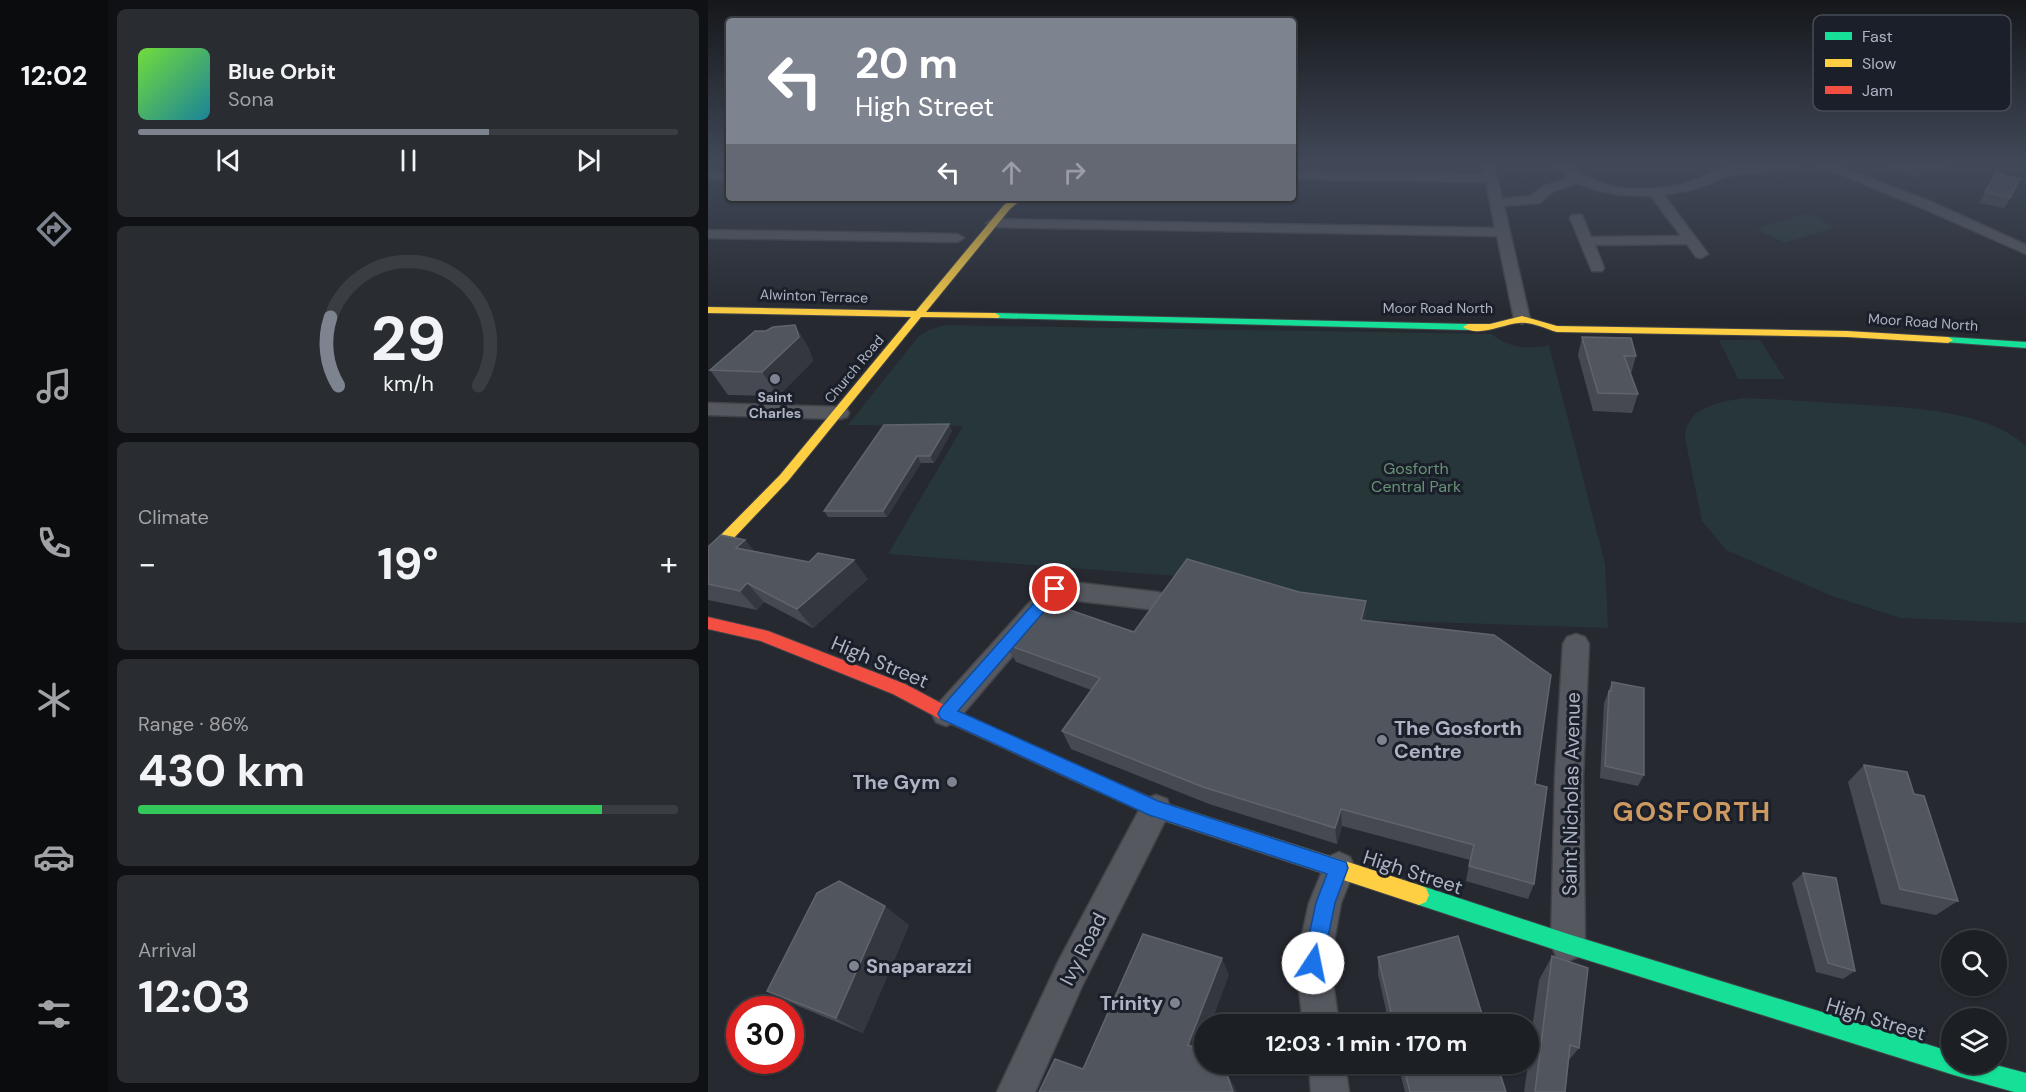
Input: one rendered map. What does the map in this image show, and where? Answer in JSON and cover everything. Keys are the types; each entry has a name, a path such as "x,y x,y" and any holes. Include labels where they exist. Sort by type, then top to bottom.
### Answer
{"main road":[{"name":"Church Road","path":"708,556 784,478 840,413 1000,215"},
{"name":"Alwinton Terrace","path":"708,310 920,316"},
{"name":"Moor Road North","path":"920,316 1490,327 1522,319 1557,329 1847,334 2026,345"},
{"name":"High Street","path":"708,623 763,635 829,660 898,689 946,714 1156,809 1568,944 1941,1059"},
{"name":"High Street","path":"1991,1074 2026,1084"}],"street":[{"path":"1500,215 1522,319"},
{"path":"1672,215 1701,254"},
{"path":"1949,215 2026,250"},
{"path":"1577,218 1597,268"},
{"path":"993,223 1504,232"},
{"path":"708,234 957,238"},
{"path":"1586,241 1691,240"},
{"path":"708,409 840,413"},
{"path":"946,714 1055,589 1157,601"},
{"name":"Saint Nicholas Avenue","path":"1568,944 1569,777 1576,644"},
{"name":"Ivy Road","path":"1016,1092 1071,972 1156,809"},
{"path":"1321,1014 1313,963 1325,903 1339,868"},
{"path":"1328,1074 1330,1092"}],"green space":[{"path":"1803,215 1808,215 1836,227 1785,243 1756,229"},
{"name":"Gosforth Central Park","path":"945,325 1492,334 1498,339 1519,347 1549,345 1605,564 1608,628 1366,620 1177,576 888,554 963,426 848,425 918,337 929,330"},
{"path":"1719,340 1760,340 1785,379 1738,379"},
{"path":"1744,398 1943,412 1990,424 2010,434 2026,446 2026,623 1901,618 1832,596 1726,550 1702,521 1685,438 1691,419 1697,413 1715,404"}],"building":[{"path":"795,325 799,337 762,372 710,370 755,331"},
{"path":"1582,337 1631,338 1636,356 1624,356 1638,394 1598,393"},
{"path":"949,424 930,456 917,456 883,511 824,511 884,425"},
{"path":"721,535 745,540 736,548 809,562 818,553 854,560 797,609 747,583 740,591 708,584 708,547"},
{"path":"1187,559 1299,592 1366,601 1361,620 1494,635 1551,675 1535,784 1547,787 1534,884 1469,866 1474,845 1341,809 1335,828 1203,787 1062,731 1100,678 1005,644 1044,601 1134,632"},
{"path":"1612,682 1644,688 1644,775 1605,766 1609,691 1611,691"},
{"path":"1864,765 1907,772 1914,794 1924,796 1958,901 1900,889"},
{"path":"1803,873 1836,878 1855,971 1828,963"},
{"path":"839,881 885,906 836,1018 804,1005 804,996 780,996 767,991 817,893"},
{"name":"Trinity","path":"1143,934 1222,958 1200,1014 1194,1014 1194,1030 1188,1045 1194,1047 1194,1074 1227,1074 1233,1092 1039,1092 1055,1059 1083,1069"},
{"path":"1458,936 1482,1014 1392,1014 1378,957"},
{"path":"1552,956 1588,968 1579,1048 1570,1045 1565,1092 1535,1092"},
{"path":"1406,1074 1500,1074 1506,1092 1410,1092"}],"traffic: fast":[{"path":"995,316 1468,327"},
{"path":"1948,340 2026,345"},
{"path":"1419,895 1568,944 1941,1060"},
{"path":"1990,1074 2026,1084"}],"traffic: slow":[{"path":"708,556 784,478 1000,215"},
{"path":"708,310 995,316"},
{"path":"1468,327 1490,327 1522,319 1557,329 1847,334 1948,340"},
{"path":"1076,773 1156,809 1419,895"}],"traffic: jam":[{"path":"708,623 763,635 899,689 946,714 1076,773"}],"place":[{"name":"Saint Charles","path":"775,379"},
{"name":"The Gosforth Centre","path":"1382,740"},
{"name":"The Gym","path":"952,782"},
{"name":"Snaparazzi","path":"854,966"},
{"name":"Trinity","path":"1175,1003"}],"district":[{"name":"GOSFORTH","path":"1692,811"}],"route":[{"path":"1055,589 946,714 1156,809 1339,868 1325,903 1313,963"}]}
